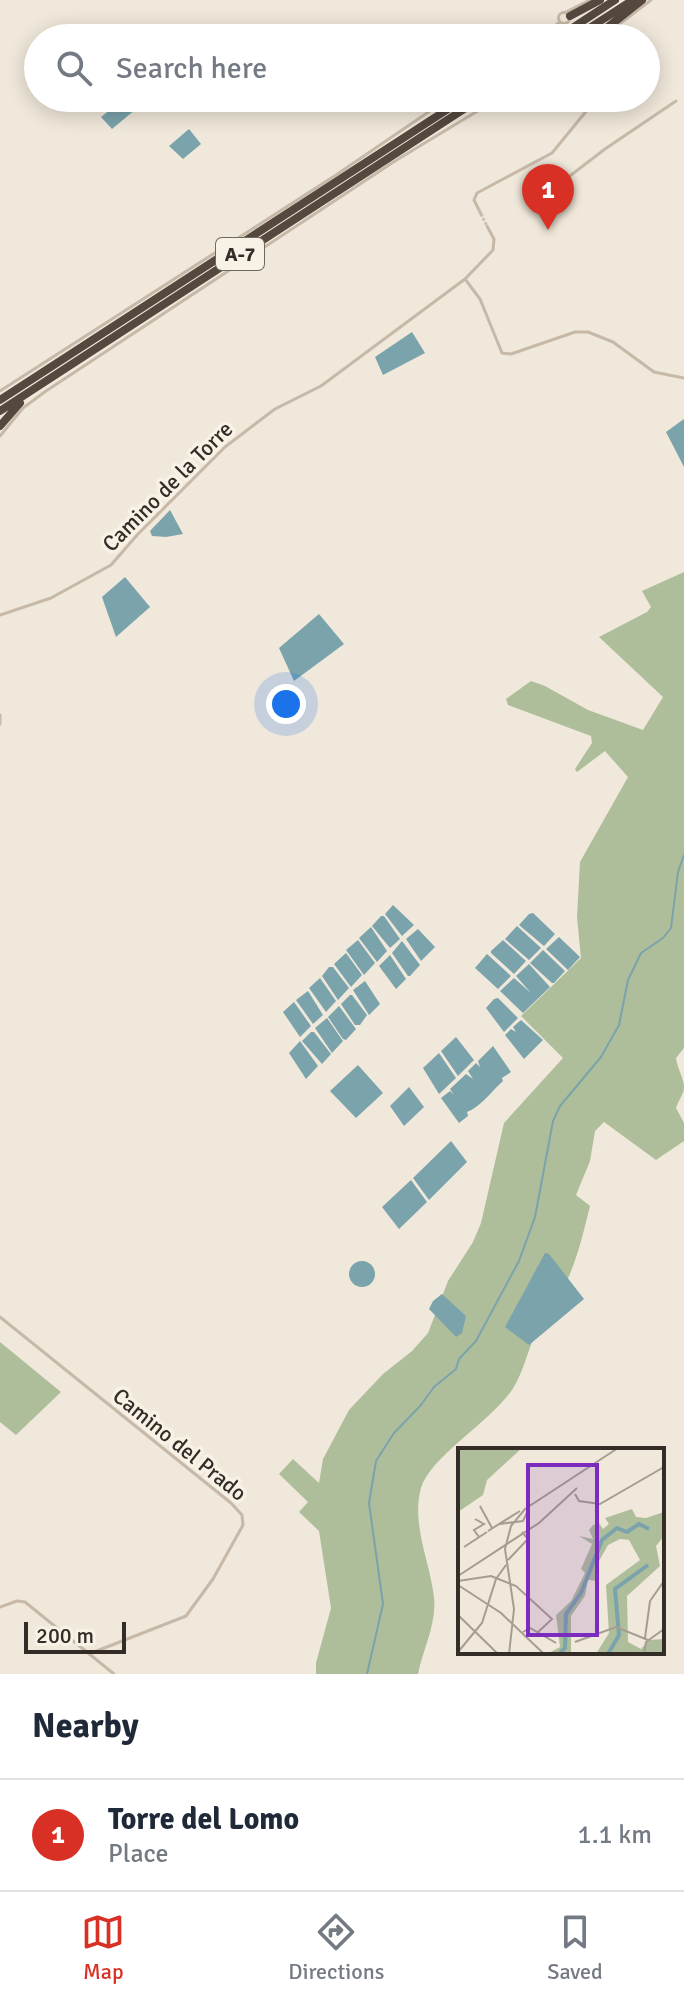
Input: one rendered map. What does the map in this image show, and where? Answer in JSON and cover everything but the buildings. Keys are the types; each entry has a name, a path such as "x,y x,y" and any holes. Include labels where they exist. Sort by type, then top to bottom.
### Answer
{"highway":[{"path":"568,19 600,0"},
{"path":"578,24 615,0"},
{"path":"596,24 633,0"},
{"path":"612,24 642,0"},
{"name":"A-7","path":"0,400 443,112"},
{"name":"A-7","path":"0,411 460,112"},
{"path":"0,426 36,388"}],"street":[{"path":"557,24 590,0"},
{"path":"619,24 651,0"},
{"path":"560,22 559,14 568,19 570,24"},
{"path":"660,112 676,101"},
{"path":"0,391 428,112"},
{"path":"0,436 23,408 46,391 395,161 476,112"},
{"path":"481,214 474,200 477,193 552,153 586,112"},
{"path":"528,199 562,182 660,112"},
{"name":"Camino de la Torre","path":"0,615 51,598 111,565 225,447 275,409 321,386 465,279 493,250 494,239 487,226"},
{"path":"465,279 480,299 502,353 511,354 575,332 588,332 613,342 654,372 684,378"},
{"path":"0,715 0,724"},
{"name":"Camino del Prado","path":"0,1317 231,1503 243,1518 239,1533 214,1577 186,1616 89,1654"},
{"path":"0,1607 17,1601 25,1602 114,1674"}],"green space":[{"path":"684,572 684,1048 676,1058 684,1087 676,1108 684,1123 684,1141 656,1160 604,1122 595,1131 590,1161 576,1195 590,1206 564,1287 538,1328 512,1390 448,1451 421,1488 418,1515 434,1607 432,1626 418,1674 316,1674 316,1663 331,1608 319,1531 299,1512 308,1502 279,1474 293,1459 319,1483 323,1459 349,1410 428,1333 448,1281 473,1242 481,1223 504,1123 563,1058 521,1016 581,958 577,917 580,862 628,777 605,751 577,772 575,769 592,743 591,736 508,705 506,699 531,681 588,710 643,730 663,697 599,637 647,612 651,607 642,591"},
{"path":"0,1342 61,1392 16,1435 0,1422"}],"water":[{"path":"107,112 132,112 112,129 101,117"},
{"path":"189,129 201,144 183,159 169,146"},
{"path":"412,332 425,353 383,375 375,357"},
{"path":"684,419 684,467 666,432"},
{"path":"170,510 183,534 152,536 150,531"},
{"path":"125,577 150,607 116,637 102,597"},
{"path":"319,614 344,644 294,681 279,648"},
{"path":"393,905 414,925 402,936 385,914"},
{"path":"533,913 555,934 544,946 519,925"},
{"path":"381,916 400,939 390,948 372,926"},
{"path":"517,926 541,948 529,960 505,939"},
{"path":"371,927 387,951 377,962 359,938"},
{"path":"418,929 435,947 421,961 406,939"},
{"path":"559,937 580,957 568,970 546,949"},
{"path":"358,940 375,963 364,975 346,950"},
{"path":"503,940 526,961 514,974 491,953"},
{"path":"402,941 420,965 410,976 392,953"},
{"path":"543,950 565,971 554,983 530,963"},
{"path":"346,953 362,975 351,987 334,964"},
{"path":"487,954 511,976 498,989 475,968"},
{"path":"390,955 406,979 396,989 379,966"},
{"path":"529,964 550,987 523,1013 500,991 514,978 531,993 516,976"},
{"path":"329,967 333,967 349,988 338,1000 322,976"},
{"path":"320,978 336,1001 326,1012 309,988"},
{"path":"365,981 380,1004 369,1015 353,990"},
{"path":"308,991 323,1015 313,1024 296,1000"},
{"path":"350,995 367,1015 360,1025 355,1025 341,1004"},
{"path":"498,998 518,1018 504,1032 486,1008"},
{"path":"294,1002 311,1026 300,1037 283,1012"},
{"path":"339,1006 356,1029 346,1040 328,1017"},
{"path":"327,1018 343,1041 332,1053 315,1028"},
{"path":"521,1020 543,1040 524,1059 505,1035 511,1029 516,1032 513,1027"},
{"path":"311,1032 331,1054 322,1064 302,1041"},
{"path":"456,1037 474,1060 458,1076 441,1051"},
{"path":"300,1041 318,1066 306,1079 289,1053"},
{"path":"493,1046 511,1072 459,1123 441,1098 450,1091 454,1095 450,1089 466,1074 473,1079 468,1071 476,1063 480,1067 478,1061"},
{"path":"439,1053 456,1078 439,1094 423,1068"},
{"path":"358,1065 383,1093 356,1118 330,1091"},
{"path":"409,1087 424,1107 404,1126 390,1106"},
{"path":"451,1141 467,1162 429,1200 413,1178"},
{"path":"411,1180 427,1202 399,1229 382,1207"},
{"path":"545,1253 549,1254 584,1299 529,1345 505,1327"},
{"path":"362,1261 371,1265 375,1274 371,1283 362,1287 353,1283 349,1274 353,1265"},
{"path":"442,1294 466,1316 462,1333 456,1337 429,1309"}],"waterway":[{"path":"367,1674 383,1604 369,1503 376,1461 394,1433 434,1387 456,1369 459,1359 476,1341 519,1261 535,1217 553,1121 560,1106 601,1057 619,1025 628,980 641,953 663,938 671,928 678,872 684,855"}],"tunnel":[{"path":"481,214 487,226"}],"place":[{"name":"Torre del Lomo","path":"548,230"}]}
